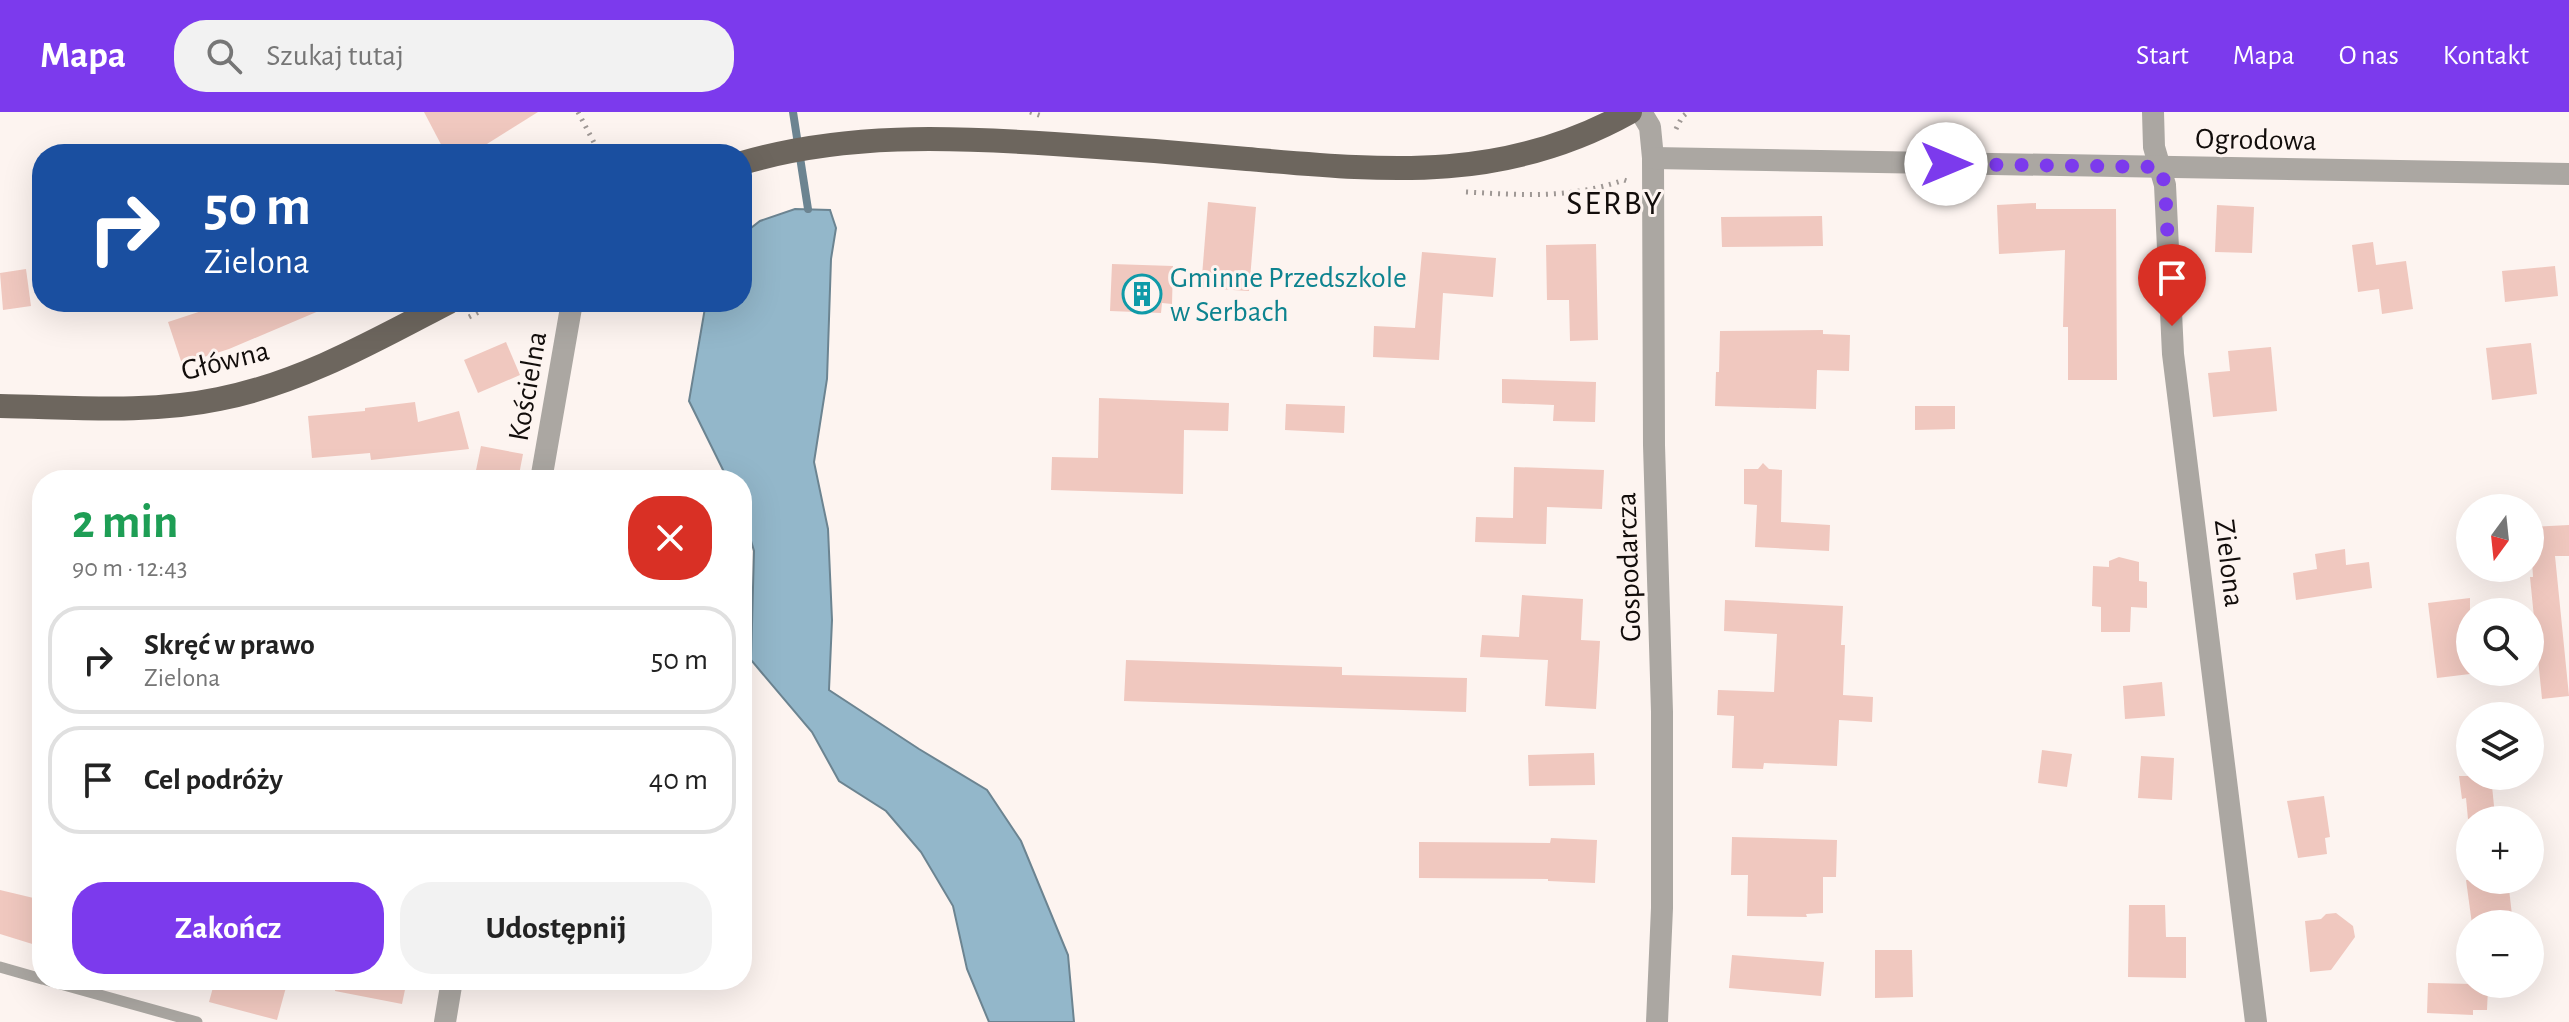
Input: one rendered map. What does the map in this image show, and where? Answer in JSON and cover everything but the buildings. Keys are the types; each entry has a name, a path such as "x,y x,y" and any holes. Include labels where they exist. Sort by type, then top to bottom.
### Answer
{"main road":[{"path":"752,160 818,146 908,138 1295,163 1439,167 1488,163 1540,152 1576,140 1630,112"},
{"name":"Główna","path":"0,406 143,407 219,399 279,382 326,363 429,312"}],"street":[{"name":"Gospodarcza","path":"1641,112 1650,127 1653,158 1654,445 1662,712 1662,908 1657,1022"},
{"name":"Zielona","path":"2153,112 2154,147 2165,185 2173,354 2256,1022"},
{"name":"Ogrodowa","path":"1653,158 2569,174"},
{"name":"Kościelna","path":"543,470 570,312"},
{"path":"445,1022 450,990"}],"lane":[{"path":"0,967 32,976"},
{"path":"83,990 197,1022"}],"path":[{"path":"578,112 595,144"}],"water":[{"path":"795,209 830,210 836,228 831,259 827,379 814,462 828,529 832,620 829,690 987,790 1021,841 1068,955 1074,1022 989,1022 967,969 953,906 921,852 886,811 839,781 812,732 752,661 752,470 723,470 689,401 704,312 752,312 752,227 760,221"}],"waterway":[{"path":"793,112 808,209"}],"place":[{"name":"Gminne Przedszkole w Serbach","path":"1142,294"}],"district":[{"name":"SERBY","path":"1615,202"}],"route":[{"path":"1946,164 2160,167 2165,185 2172,326"}]}
